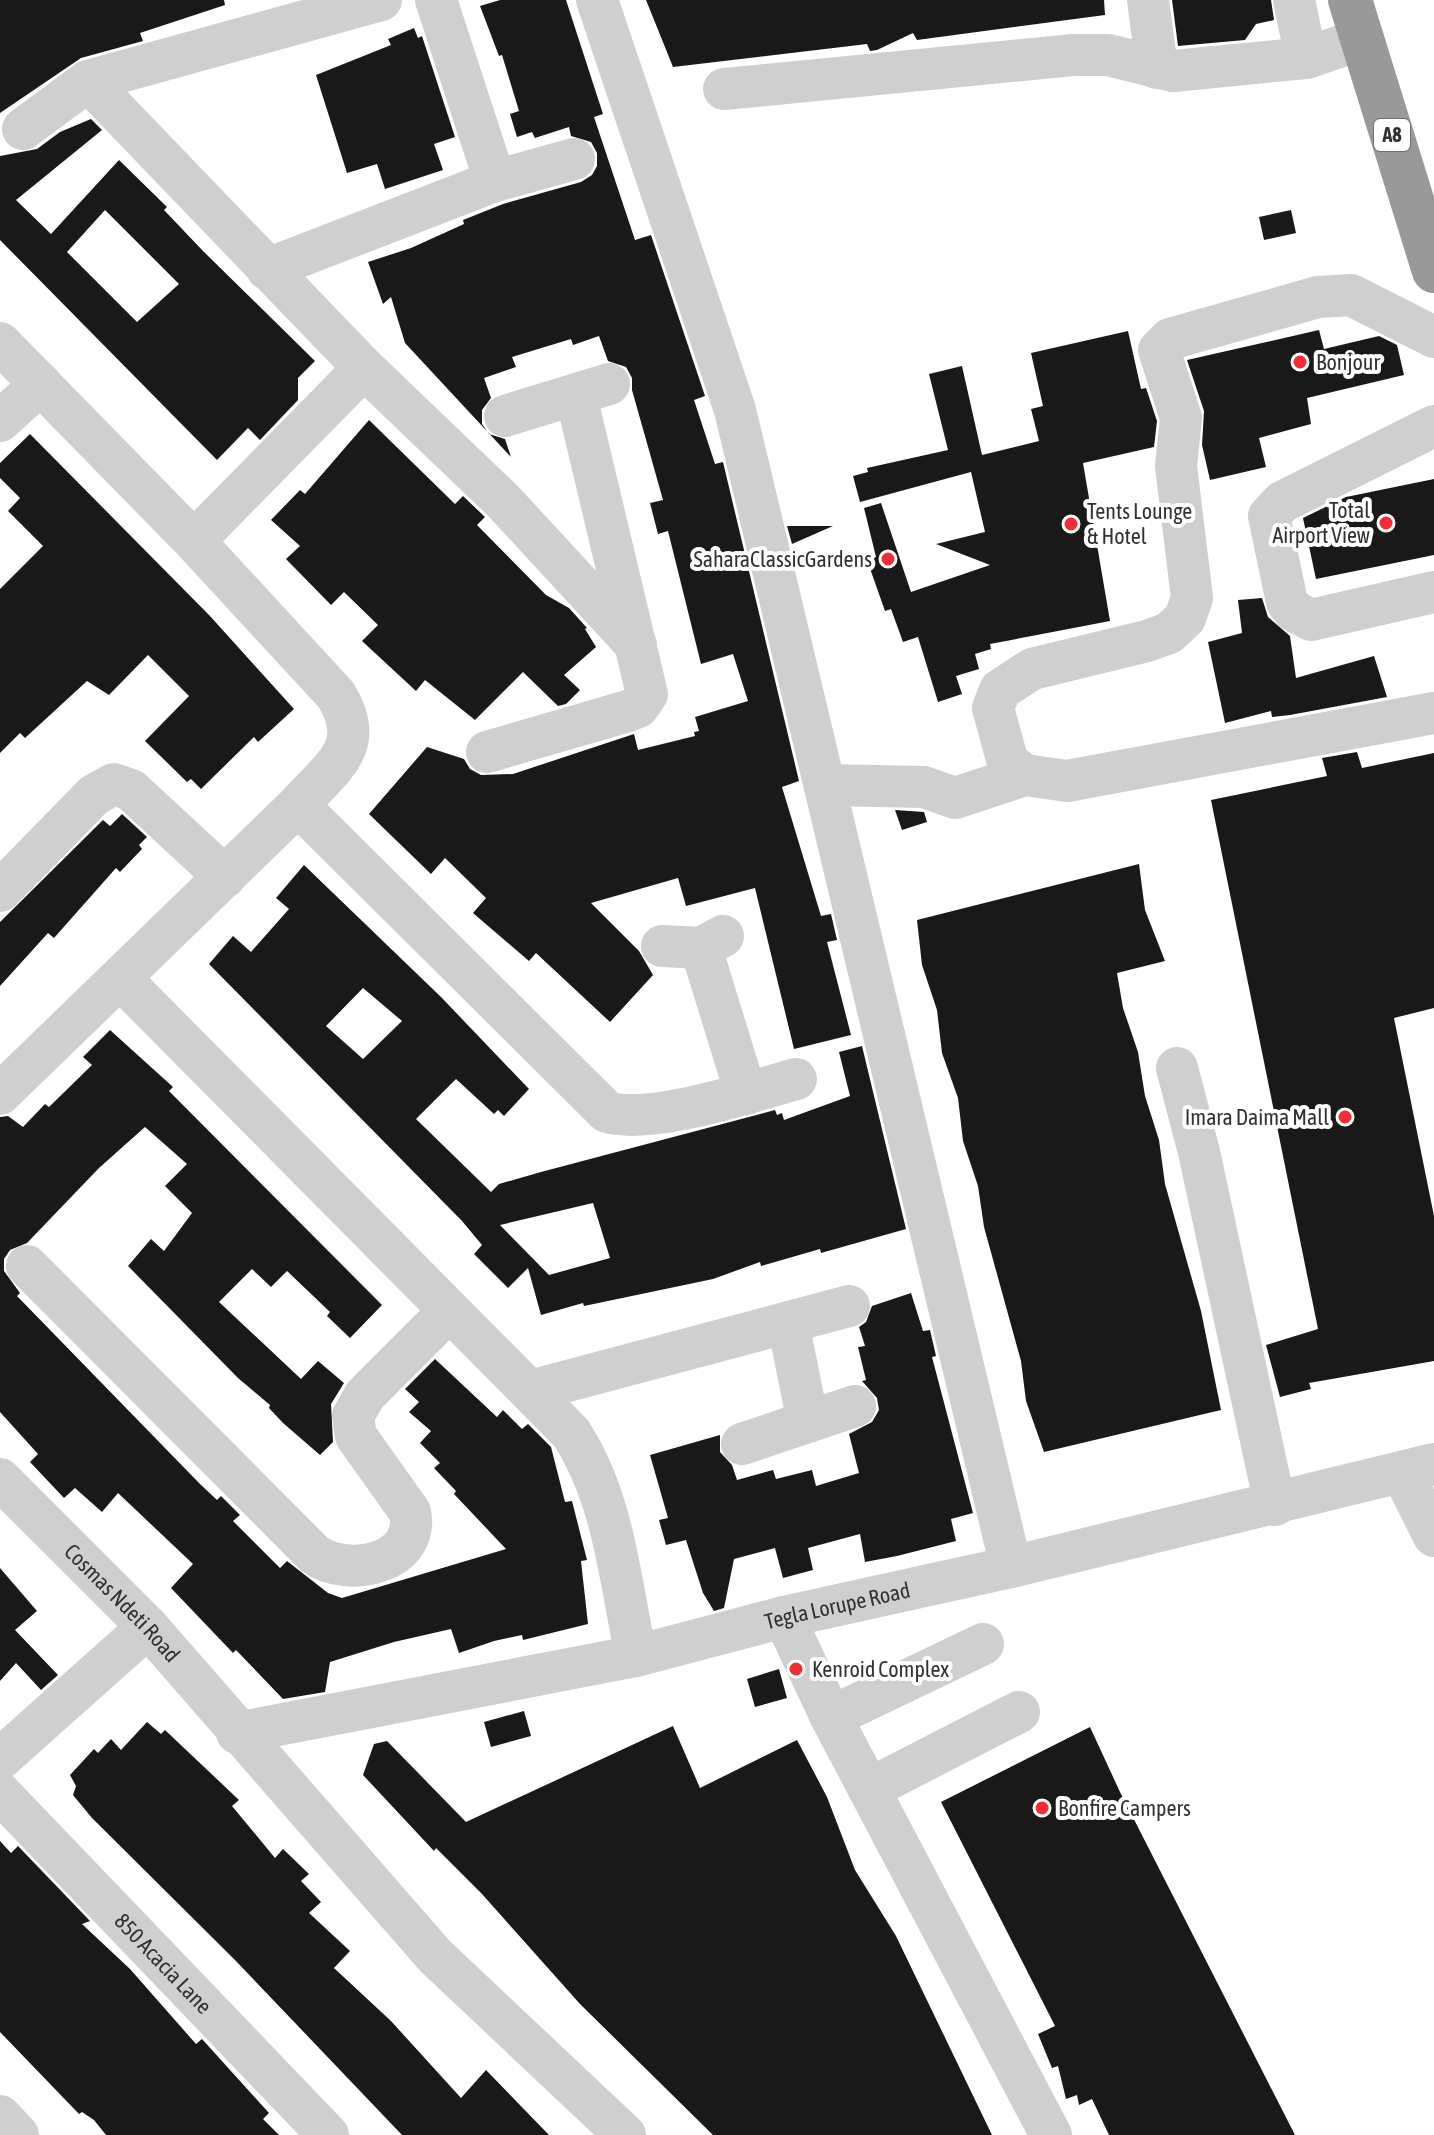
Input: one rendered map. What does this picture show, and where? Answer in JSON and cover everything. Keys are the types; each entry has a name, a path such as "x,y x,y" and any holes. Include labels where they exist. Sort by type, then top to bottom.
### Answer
{"highway":[{"name":"A8","path":"1356,20 1434,271"}],"street":[{"path":"23,129 88,81 381,0"},
{"path":"436,0 495,181"},
{"path":"597,0 735,410 1011,1567"},
{"path":"1148,0 1157,68"},
{"path":"1294,0 1306,58"},
{"path":"724,89 1073,55 1108,55 1173,71 1306,58 1356,20"},
{"path":"88,81 364,368 503,501 636,645"},
{"path":"267,269 495,181 574,159"},
{"path":"1025,775 1008,763 993,708 1000,690 1032,669 1169,633 1185,618 1192,598 1176,466 1181,418 1159,350 1170,339 1197,329 1318,297 1351,295 1434,337"},
{"path":"0,343 194,541 336,695 350,724 347,745 339,760 298,805 121,979 5,1079"},
{"path":"194,541 364,368"},
{"path":"0,421 41,384"},
{"path":"487,752 638,707 647,694 593,390 505,416"},
{"path":"1434,426 1282,502 1269,516 1287,602 1294,611 1311,620 1434,592"},
{"path":"825,785 924,787 955,798 1025,775 1067,781 1434,713"},
{"path":"0,891 94,795 114,784 131,790 225,877"},
{"path":"298,805 607,1112 624,1117 642,1115 746,1094 796,1079"},
{"path":"695,944 746,1094"},
{"path":"121,979 571,1433 589,1461 603,1493 636,1656"},
{"path":"1177,1068 1199,1152 1275,1505"},
{"path":"27,1266 314,1554 335,1566 348,1568 367,1567 384,1559 408,1539 414,1527 410,1512 356,1436 353,1416 365,1395 448,1312"},
{"path":"530,1391 849,1306"},
{"path":"788,1323 808,1422"},
{"path":"742,1444 855,1406"},
{"path":"1418,1468 1434,1536"},
{"name":"Tegla Lorupe Road","path":"237,1733 636,1656 784,1617 1275,1505 1418,1468"},
{"name":"Cosmas Ndeti Road","path":"0,1479 148,1627 237,1733 435,1956 625,2135"},
{"path":"784,1617 831,1717 1051,2135"},
{"path":"0,1759 148,1627"},
{"path":"831,1717 983,1644"},
{"path":"869,1789 1019,1712"},
{"name":"850 Acacia Lane","path":"0,1793 328,2135"},
{"path":"0,2116 18,2135"}],"building":[{"path":"0,0 224,0 225,5 140,33 143,41 81,58 0,113"},
{"path":"500,0 566,0 603,114 594,117 635,240 651,235 705,396 694,400 715,464 723,462 799,781 782,787 821,916 831,914 837,940 827,942 851,1035 794,1049 755,888 686,906 678,878 591,903 639,951 653,975 610,1022 536,953 529,961 473,913 486,898 445,858 431,874 369,814 427,747 464,759 470,769 481,775 513,774 634,734 638,750 695,736 694,732 699,731 695,717 748,701 733,654 701,664 668,531 658,534 650,503 663,500 632,390 632,378 626,367 608,361 599,336 573,345 571,339 512,357 516,367 484,378 491,398 482,410 482,424 487,431 405,343 391,297 383,304 368,262 411,248 464,224 463,220 503,204 581,182 592,175 597,166 597,153 591,142 571,136 569,127 535,138 532,132 517,137 510,114 519,111 502,55 499,56 480,6"},
{"path":"646,0 1104,0 1105,15 917,40 913,33 870,51 867,44 673,67"},
{"path":"1172,0 1271,0 1274,20 1256,24 1245,40 1178,46"},
{"path":"414,28 418,38 422,36 455,137 434,144 443,170 385,189 377,164 347,173 316,75 391,45 388,39"},
{"path":"91,119 102,130 16,200 51,234 119,160 167,207 164,210 203,251 315,361 298,378 298,400 260,440 248,428 217,460 0,240 0,156 37,149 60,132","holes":["105,210 179,284 137,322 67,252"]},
{"path":"1291,210 1296,233 1264,240 1259,217"},
{"path":"1319,330 1324,349 1379,336 1397,345 1404,375 1307,398 1311,424 1259,438 1266,467 1210,480 1202,445 1204,411 1187,360"},
{"path":"1128,331 1141,389 1146,388 1157,421 1154,447 1083,463 1110,621 990,644 991,649 975,654 979,669 956,676 962,694 938,702 918,637 903,642 891,609 885,611 867,560 876,557 864,508 881,503 911,592 990,565 936,544 985,532 971,472 860,502 853,476 868,472 867,468 948,450 929,374 962,366 982,455 1039,441 1031,409 1043,406 1031,353"},
{"path":"369,420 455,504 463,496 485,517 477,525 546,595 569,608 587,628 596,647 564,675 580,690 566,704 558,706 523,672 475,720 425,680 416,691 362,641 378,625 344,592 331,605 286,559 300,546 271,520 300,490 305,494"},
{"path":"30,434 210,616 294,709 258,742 254,737 201,789 191,779 187,782 145,741 189,696 148,655 109,695 87,681 25,738 20,733 0,753 0,589 43,546 8,511 20,498 0,478 0,463"},
{"path":"490,434 505,439 511,457"},
{"path":"1434,479 1434,555 1316,579 1303,518 1346,497"},
{"path":"787,526 833,526 792,544"},
{"path":"1262,598 1268,617 1290,636 1296,678 1374,656 1387,697 1290,715 1272,717 1271,711 1225,723 1208,642 1242,633 1238,600"},
{"name":"Imara Daima Mall","path":"1357,752 1362,768 1434,753 1434,1008 1394,1018 1434,1216 1434,1361 1309,1383 1311,1389 1280,1397 1266,1345 1318,1329 1211,800 1327,776 1322,758"},
{"path":"895,810 924,812 927,822 902,830"},
{"path":"122,814 147,837 139,845 142,849 120,872 116,868 54,938 48,933 0,986 0,922 103,820 110,826"},
{"path":"1139,864 1145,910 1165,961 1117,973 1123,1008 1138,1052 1145,1096 1159,1140 1165,1184 1201,1311 1221,1410 1044,1452 1026,1401 1021,1361 984,1227 978,1186 963,1141 958,1098 942,1053 937,1010 922,965 917,920"},
{"path":"304,865 441,997 529,1089 504,1116 498,1110 494,1114 456,1079 416,1119 491,1192 499,1184 541,1172 775,1110 777,1115 782,1113 784,1120 850,1096 839,1052 862,1046 906,1229 821,1253 820,1249 761,1266 760,1262 713,1279 584,1306 583,1303 541,1315 528,1268 508,1288 474,1254 482,1245 462,1221 209,964 233,936 251,952 289,909 276,898","holes":["363,988 402,1021 363,1059 326,1026","593,1203 610,1258 549,1275 500,1225"]},
{"path":"110,1030 173,1087 169,1091 382,1305 350,1338 327,1316 330,1312 287,1271 271,1287 252,1269 219,1302 301,1379 318,1361 344,1383 331,1404 333,1442 320,1455 283,1423 269,1408 270,1405 238,1378 128,1266 151,1239 164,1251 192,1213 165,1186 187,1164 145,1127 99,1168 27,1243 10,1250 4,1259 4,1271 20,1293 17,1296 200,1484 217,1500 221,1496 240,1515 233,1521 280,1568 287,1561 328,1593 342,1598 506,1549 454,1494 456,1491 434,1468 440,1463 420,1443 431,1431 409,1412 419,1402 405,1389 435,1359 497,1417 503,1410 522,1429 528,1424 551,1447 565,1502 572,1501 587,1560 581,1561 588,1624 523,1640 522,1635 494,1641 459,1653 451,1629 394,1642 330,1662 325,1692 283,1699 236,1650 233,1653 171,1588 193,1564 118,1493 102,1512 75,1488 64,1498 30,1462 38,1454 0,1412 0,1117 8,1116 23,1127 45,1104 49,1107 92,1065 83,1057"},
{"path":"911,1293 923,1331 930,1330 936,1356 932,1357 973,1513 951,1519 956,1541 865,1562 860,1534 808,1548 813,1570 783,1578 775,1548 734,1559 724,1608 714,1611 703,1593 686,1540 666,1545 659,1520 668,1518 650,1455 720,1435 720,1452 732,1465 737,1480 773,1470 776,1479 812,1470 816,1486 859,1473 849,1434 872,1422 879,1410 877,1398 862,1381 866,1380 858,1347 865,1346 859,1327 866,1322 872,1306"},
{"path":"0,1568 37,1611 15,1630 58,1675 41,1690 16,1663 0,1681"},
{"path":"779,1669 787,1698 755,1707 747,1679"},
{"path":"524,1711 531,1736 491,1747 484,1722"},
{"path":"147,1722 161,1734 165,1730 239,1800 232,1806 275,1858 283,1849 309,1874 301,1881 321,1902 309,1913 350,1951 334,1968 391,2021 461,2098 486,2070 549,2135 402,2135 235,1960 92,1818 73,1795 76,1786 70,1775 94,1749 98,1753 111,1739 121,1750"},
{"path":"673,1726 700,1788 797,1740 827,1797 855,1870 896,1936 992,2135 713,2135 580,2004 482,1894 436,1848 434,1851 363,1775 374,1744 387,1741 466,1822"},
{"path":"1090,1727 1295,2135 1109,2135 1092,2099 1079,2105 1077,2095 1066,2099 1058,2066 1052,2068 1038,2034 1055,2026 941,1802"},
{"path":"0,1841 11,1853 18,1846 90,1921 82,1924 130,1969 196,2044 202,2039 269,2113 263,2119 279,2135 106,2135 94,2120 82,2112 79,2114 0,2032"}],"place":[{"name":"Bonjour","path":"1300,362"},
{"name":"Total Airport View","path":"1386,523"},
{"name":"Tents Lounge & Hotel","path":"1071,524"},
{"name":"SaharaClassicGardens","path":"888,559"},
{"name":"Imara Daima Mall","path":"1345,1117"},
{"name":"Kenroid Complex","path":"796,1669"},
{"name":"Bonfire Campers","path":"1042,1808"}]}
